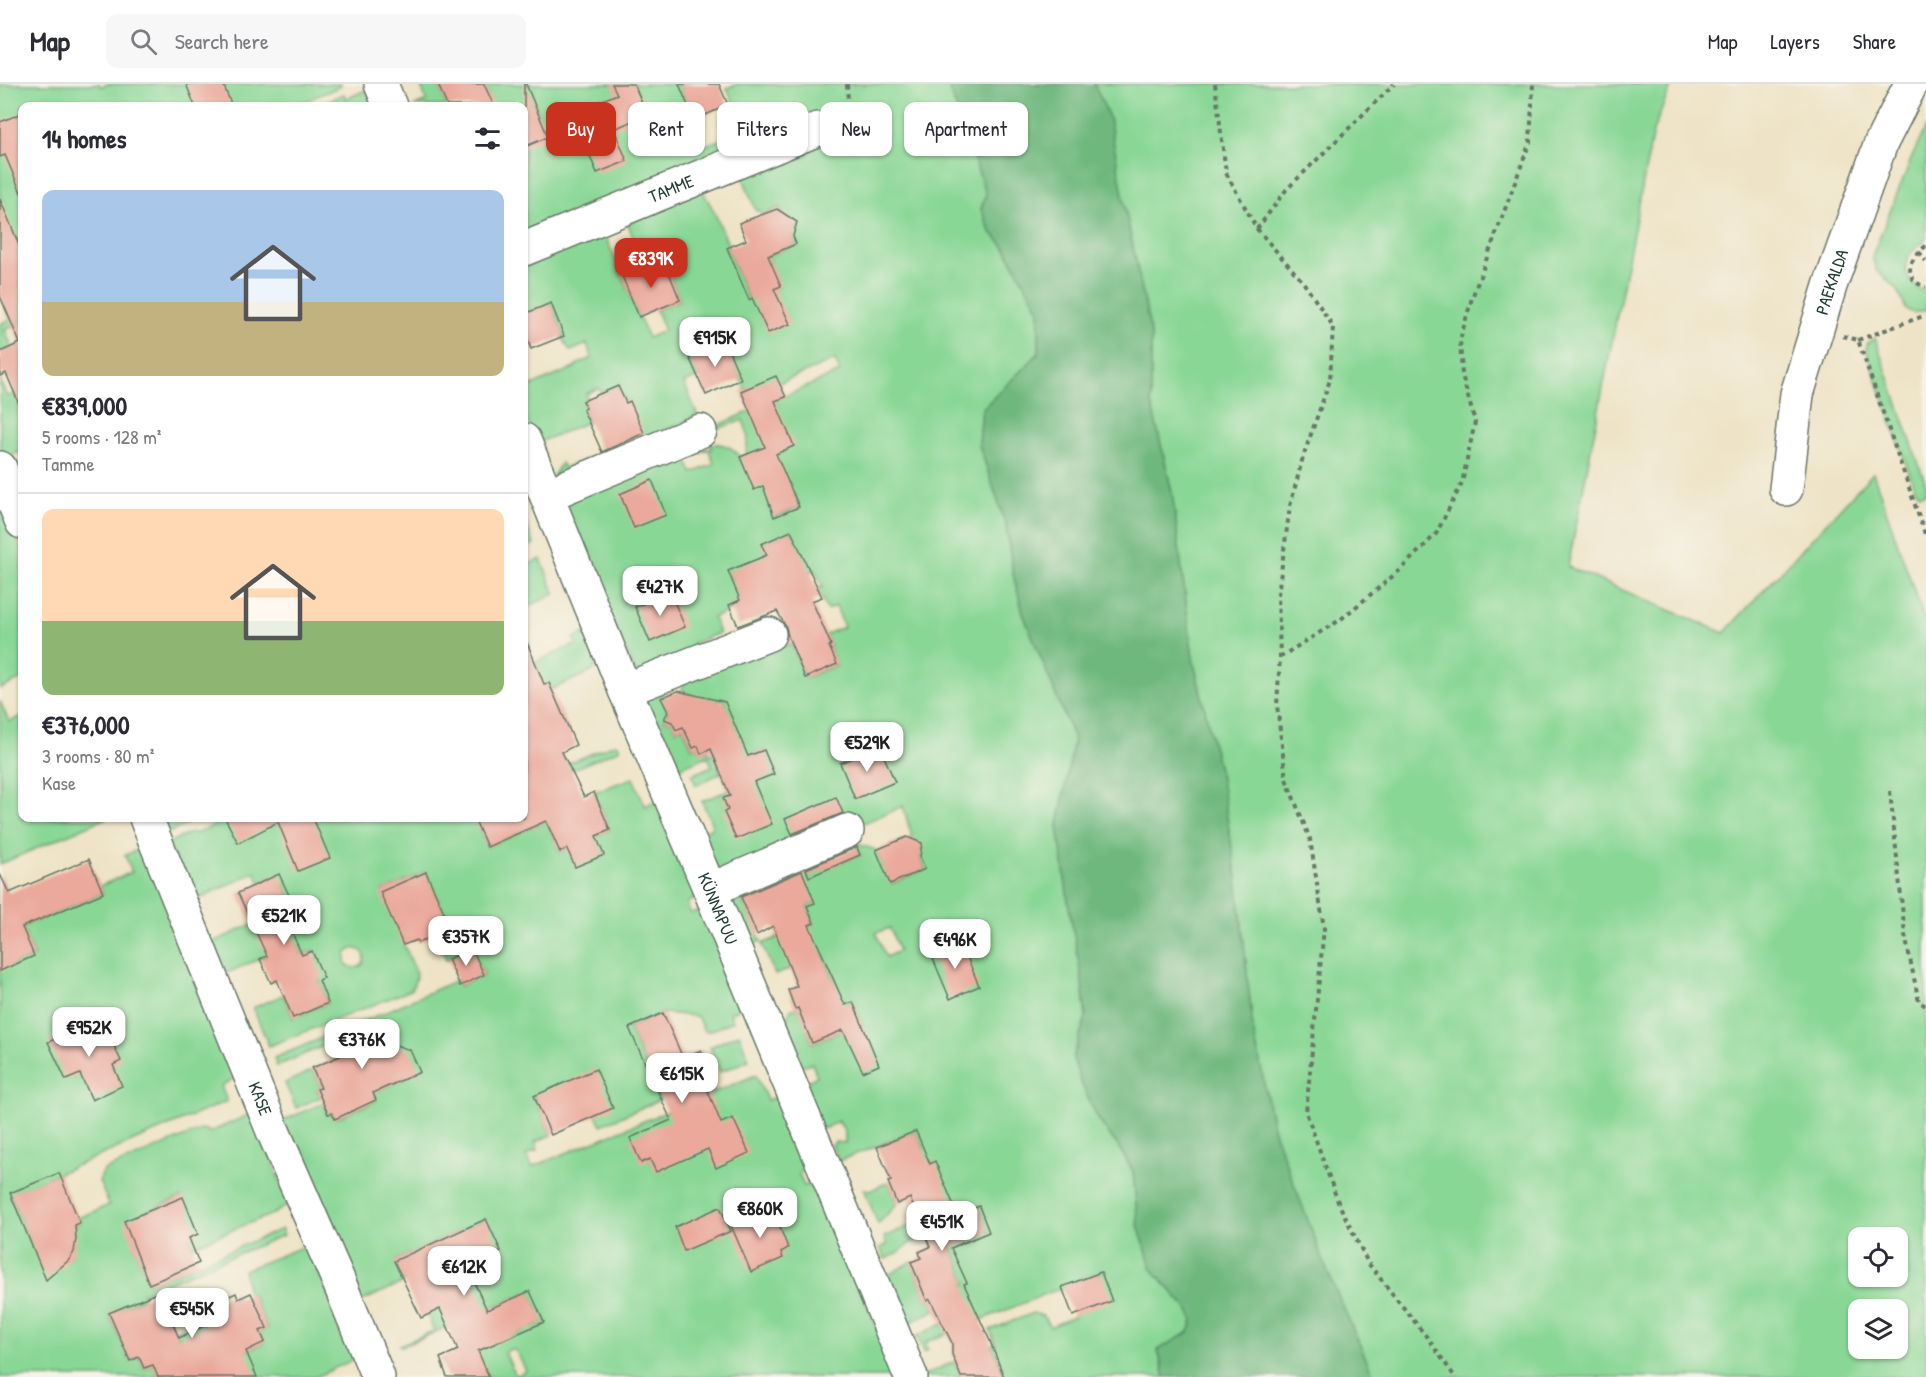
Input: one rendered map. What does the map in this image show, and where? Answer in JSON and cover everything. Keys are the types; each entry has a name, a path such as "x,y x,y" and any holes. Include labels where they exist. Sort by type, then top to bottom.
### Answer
{"street":[{"path":"381,84 388,102"},
{"name":"PAEKALDA","path":"1786,489 1797,394 1830,286 1881,143 1911,84"},
{"name":"TAMME","path":"528,247 820,127"},
{"path":"546,495 700,431"},
{"name":"KÜNNAPUU","path":"528,450 625,690 911,1377"},
{"path":"6,470 18,509"},
{"path":"625,690 769,634"},
{"name":"KASE","path":"148,822 273,1131 378,1377"},
{"path":"710,890 847,831"}],"path":[{"path":"847,84 847,102"},
{"path":"1215,84 1226,173 1257,229 1303,282 1333,326 1330,380 1303,457 1290,506 1278,594 1280,657 1277,705 1286,779 1310,839 1324,928 1306,1112 1338,1202 1368,1263 1426,1336 1455,1377"},
{"path":"1257,229 1286,190 1394,84"},
{"path":"1280,657 1340,620 1399,571 1436,534 1462,483 1475,422 1462,375 1460,340 1472,298 1530,142 1533,84"},
{"path":"1926,246 1912,259 1909,267 1912,277 1918,284 1926,287"},
{"path":"1919,252 1926,261"},
{"path":"1840,335 1858,340 1926,315"},
{"path":"1858,340 1926,537"},
{"path":"1890,791 1905,935 1919,1002 1926,1006"}],"green space":[{"path":"0,84 100,84 101,87 107,84 340,84 341,86 303,102 18,102 18,242 14,233 0,239"},
{"path":"420,84 442,84 439,86 445,102 424,102 427,101"},
{"path":"484,84 679,84 686,102 628,102 628,156 705,156 705,145 717,141 717,155 528,240 528,123 540,117 534,102 528,104 528,102 491,102"},
{"path":"738,84 948,84 954,102 904,102 904,156 973,156 986,194 981,209 990,231 1004,246 1039,310 1039,353 982,409 979,445 1006,525 1013,574 1024,616 1074,739 1058,826 1086,1018 1073,1058 1081,1083 1098,1119 1133,1171 1138,1225 1152,1269 1190,1312 1193,1321 1189,1332 1158,1350 1165,1377 1005,1377 992,1345 995,1344 990,1330 1033,1313 1043,1316 1050,1327 1075,1316 1101,1272 926,1342 928,1350 924,1352 917,1336 942,1324 943,1326 956,1288 967,1283 951,1246 977,1232 979,1236 989,1232 980,1210 910,1243 898,1253 885,1259 880,1248 887,1245 884,1237 943,1212 935,1162 925,1166 923,1146 916,1131 838,1161 832,1145 835,1142 845,1143 845,1131 838,1121 826,1128 820,1128 803,1084 817,1076 812,1063 796,1067 781,1033 790,1010 802,1007 811,1028 807,1030 812,1043 849,1028 863,1025 853,1002 842,1007 824,955 775,975 762,944 814,923 807,906 815,903 781,891 775,877 855,843 876,850 891,884 925,869 919,853 921,845 913,840 903,806 850,829 844,812 721,877 698,834 713,827 702,801 727,791 727,788 773,774 764,750 719,768 721,773 696,785 692,775 712,766 708,756 671,771 639,700 658,689 664,697 662,698 668,712 664,719 672,722 676,730 683,727 692,748 698,746 701,753 708,750 710,754 717,754 739,737 723,698 692,712 693,695 682,689 685,681 758,650 791,644 805,678 837,665 829,646 831,645 827,636 824,635 844,627 836,606 827,610 818,589 823,587 815,570 809,572 791,531 762,544 779,583 728,571 739,597 745,595 740,601 729,605 731,610 713,618 719,633 692,644 695,651 637,677 561,504 687,447 709,449 686,457 692,473 714,464 709,450 712,449 710,444 727,446 740,457 746,455 748,435 743,420 705,433 705,431 840,372 835,360 779,383 745,389 724,342 689,357 698,377 684,383 697,414 688,420 553,477 561,463 564,468 620,446 614,432 626,403 618,386 601,393 599,388 586,394 588,399 583,401 586,408 583,410 588,422 537,443 528,422 528,385 529,387 592,358 587,344 570,351 562,337 564,335 551,303 528,312 528,256 603,234 648,338 664,331 656,310 680,300 667,268 656,273 652,264 641,268 632,247 636,245 628,224 701,188 714,211 748,299 780,286 768,256 796,244 791,232 796,228 796,223 791,218 785,219 780,207 762,215 759,210 756,211 740,170 747,156 808,156 808,102 733,102 727,88","holes":["794,494 799,507 775,517 770,505","855,843 860,855 809,876 804,865","890,928 899,951 886,957 876,933"]},
{"path":"948,84 1094,84 1109,117 1151,333 1151,402 1172,492 1193,659 1220,774 1237,879 1253,1029 1274,1132 1328,1273 1374,1377 1165,1377 1158,1350 1189,1332 1193,1321 1190,1312 1152,1269 1138,1225 1133,1171 1098,1119 1080,1080 1073,1058 1086,1017 1058,826 1074,739 1024,616 1013,574 1006,525 979,445 982,409 1039,353 1039,310 1004,246 990,231 981,209 986,194 973,156 1028,156 1028,102 954,102"},
{"path":"1094,84 1672,84 1653,131 1568,567 1724,633 1873,473 1926,624 1926,1377 1374,1377 1328,1273 1274,1132 1253,1029 1237,879 1220,774 1193,659 1172,492 1151,402 1151,333 1129,228"},
{"path":"366,90 375,102 325,102 344,94 346,99"},
{"path":"1926,127 1926,240 1908,257 1905,268 1912,282 1926,291 1926,310 1913,313 1906,309 1897,289 1876,270 1872,256"},
{"path":"18,296 18,324 5,330 12,347 0,352 0,324 10,319 3,302"},
{"path":"1875,338 1926,485 1926,493 1919,494 1914,487 1866,349 1868,342"},
{"path":"0,380 7,397 18,392 18,453 10,456 4,453 0,445"},
{"path":"0,502 18,539 18,681 0,689"},
{"path":"528,529 534,544 528,547"},
{"path":"541,559 555,594 528,606 528,564"},
{"path":"589,631 599,661 593,671 552,689 549,683 528,691 528,665 577,644 574,638"},
{"path":"0,701 9,722 18,718 18,822 97,822 0,864"},
{"path":"614,744 620,749 528,788 528,780"},
{"path":"633,778 645,806 657,800 699,896 687,903 690,913 704,911 747,1005 730,1013 733,1021 710,1031 704,1031 697,1016 663,1013 629,1028 660,1100 601,1125 596,1115 534,1096 551,1135 535,1142 538,1150 526,1155 532,1167 756,1075 767,1100 779,1096 809,1166 799,1174 804,1186 814,1183 899,1377 489,1377 474,1344 512,1336 543,1322 530,1291 401,1347 400,1345 434,1331 427,1315 476,1287 467,1267 486,1219 395,1261 404,1282 358,1303 280,1122 323,1103 328,1114 332,1113 335,1119 376,1101 373,1093 408,1077 383,1020 277,1066 274,1058 457,980 460,986 484,975 472,949 446,959 436,935 447,930 443,919 446,917 426,872 381,892 415,970 416,976 411,990 269,1046 253,1008 283,995 293,1018 328,1003 319,980 315,959 318,958 314,950 302,955 296,943 220,976 207,945 253,924 296,911 284,884 277,887 272,877 260,883 255,872 190,903 168,843 223,822 476,822 487,847 546,821 560,852 610,830 594,792","holes":["354,948 362,951 365,957 361,966 352,967 346,963 346,953","510,1349 516,1351 526,1371 516,1376 506,1355"]},
{"path":"158,822 187,822 186,825 164,835"},
{"path":"145,847 237,1077 221,1086 227,1101 10,1194 31,1244 69,1260 75,1244 74,1226 80,1223 78,1218 109,1205 99,1181 104,1170 203,1129 210,1132 253,1113 289,1204 275,1213 192,1246 189,1238 197,1234 182,1197 145,1212 155,1236 134,1245 149,1284 282,1229 284,1235 142,1293 143,1298 109,1314 130,1361 139,1357 144,1368 153,1365 157,1375 185,1351 176,1330 201,1319 233,1356 265,1343 260,1331 267,1328 252,1294 248,1295 244,1270 307,1247 357,1358 316,1377 0,1377 0,947 9,967 34,956 22,927 103,893 100,886 132,872 125,855"},
{"path":"728,891 738,891 761,941 746,947"},
{"path":"739,1034 749,1060 720,1072 710,1047"},
{"path":"313,1070 321,1088 317,1090 321,1097 296,1108 285,1083"},
{"path":"888,1182 897,1204 878,1224 864,1189 871,1190"},
{"path":"911,1262 927,1300 930,1299 935,1310 911,1322 900,1324 886,1276"},
{"path":"954,1362 961,1377 922,1377 922,1376"}],"building":[{"path":"186,84 223,84 230,102 193,102"},
{"path":"438,84 484,84 492,102 445,102"},
{"path":"524,84 526,84 546,132 546,138 528,145 528,102 524,102"},
{"path":"612,84 634,84 642,102 628,102 628,123 616,128 616,102 598,102 617,94"},
{"path":"679,84 719,84 727,102 717,102 717,110 705,115 705,102 686,102"},
{"path":"18,115 18,186 5,155 0,157 0,122"},
{"path":"616,134 627,161 597,173 590,156 616,156"},
{"path":"0,199 18,242 18,338 0,296"},
{"path":"777,209 797,222 793,236 796,244 768,256 781,286 774,289 790,324 768,333 752,298 749,300 727,248 746,240 739,223"},
{"path":"652,264 656,273 667,268 680,300 639,317 622,276"},
{"path":"551,303 564,336 531,349 528,341 528,312"},
{"path":"725,342 741,379 706,395 689,357"},
{"path":"18,344 18,402 6,373 0,376 0,352"},
{"path":"776,376 786,397 775,401 794,446 776,454 799,507 774,517 763,486 754,490 740,457 765,447 741,391"},
{"path":"618,386 626,403 630,401 644,433 602,452 583,410 586,408 583,401"},
{"path":"652,480 666,515 634,528 620,494"},
{"path":"791,531 822,597 812,601 837,664 805,678 786,627 777,611 738,626 729,605 740,600 728,571 767,555 761,544"},
{"path":"670,592 685,627 650,642 635,607"},
{"path":"528,645 544,684 549,683 576,745 562,752 584,797 594,792 610,830 596,836 604,855 575,867 567,849 560,852 546,821 487,847 476,822 528,822"},
{"path":"678,691 725,702 748,756 764,750 774,774 754,782 772,824 736,839 724,812 728,810 723,798 730,796 711,749 701,754 698,746 693,748 683,727 676,730 672,722 664,719 668,712 661,698"},
{"path":"880,747 895,782 855,799 840,763"},
{"path":"836,797 843,813 792,834 785,819"},
{"path":"227,822 278,822 238,843"},
{"path":"278,822 315,822 330,858 298,871"},
{"path":"907,837 922,843 920,857 925,869 890,884 876,850"},
{"path":"857,847 860,855 809,877 806,869"},
{"path":"89,859 103,893 22,927 34,956 0,971 0,874 9,893"},
{"path":"802,871 815,903 807,906 814,923 809,925 845,1005 853,1002 879,1065 863,1072 843,1030 812,1043 788,990 797,986 773,926 757,935 741,897"},
{"path":"426,872 451,928 418,943 417,940 403,945 380,892"},
{"path":"279,874 297,912 285,917 302,955 312,951 324,978 319,980 328,1003 293,1018 277,980 271,983 260,959 267,956 238,893"},
{"path":"961,942 979,986 950,999 931,954"},
{"path":"472,948 484,975 460,986 448,959"},
{"path":"663,1013 683,1058 701,1050 714,1080 705,1084 721,1123 733,1118 749,1153 716,1168 708,1149 656,1172 650,1159 641,1163 630,1138 671,1120 629,1028"},
{"path":"101,1018 121,1061 113,1065 122,1086 92,1100 80,1074 66,1080 48,1042"},
{"path":"383,1020 393,1044 410,1050 420,1072 373,1093 376,1100 335,1119 332,1113 328,1114 317,1089 321,1088 312,1068 340,1056 334,1042"},
{"path":"596,1069 613,1108 551,1135 534,1096"},
{"path":"916,1131 930,1164 935,1161 958,1215 979,1206 989,1232 951,1248 1004,1377 961,1377 952,1354 952,1343 930,1299 927,1301 911,1262 921,1258 919,1252 930,1247 910,1198 897,1204 888,1182 891,1181 877,1147"},
{"path":"59,1173 80,1223 75,1225 74,1252 69,1260 46,1280 10,1193"},
{"path":"183,1197 198,1234 189,1238 199,1263 149,1284 124,1221"},
{"path":"720,1207 731,1231 684,1251 675,1227"},
{"path":"765,1207 770,1217 775,1215 788,1248 781,1252 783,1258 751,1272 730,1223"},
{"path":"486,1219 501,1251 467,1267 487,1310 530,1291 544,1322 478,1351 489,1377 447,1377 440,1358 458,1350 440,1309 421,1318 394,1261"},
{"path":"1101,1272 1112,1301 1073,1316 1062,1287"},
{"path":"159,1292 179,1338 223,1317 216,1302 236,1293 238,1299 251,1293 267,1328 260,1331 265,1342 246,1351 257,1377 158,1377 153,1365 144,1368 139,1357 130,1361 109,1313"}]}
